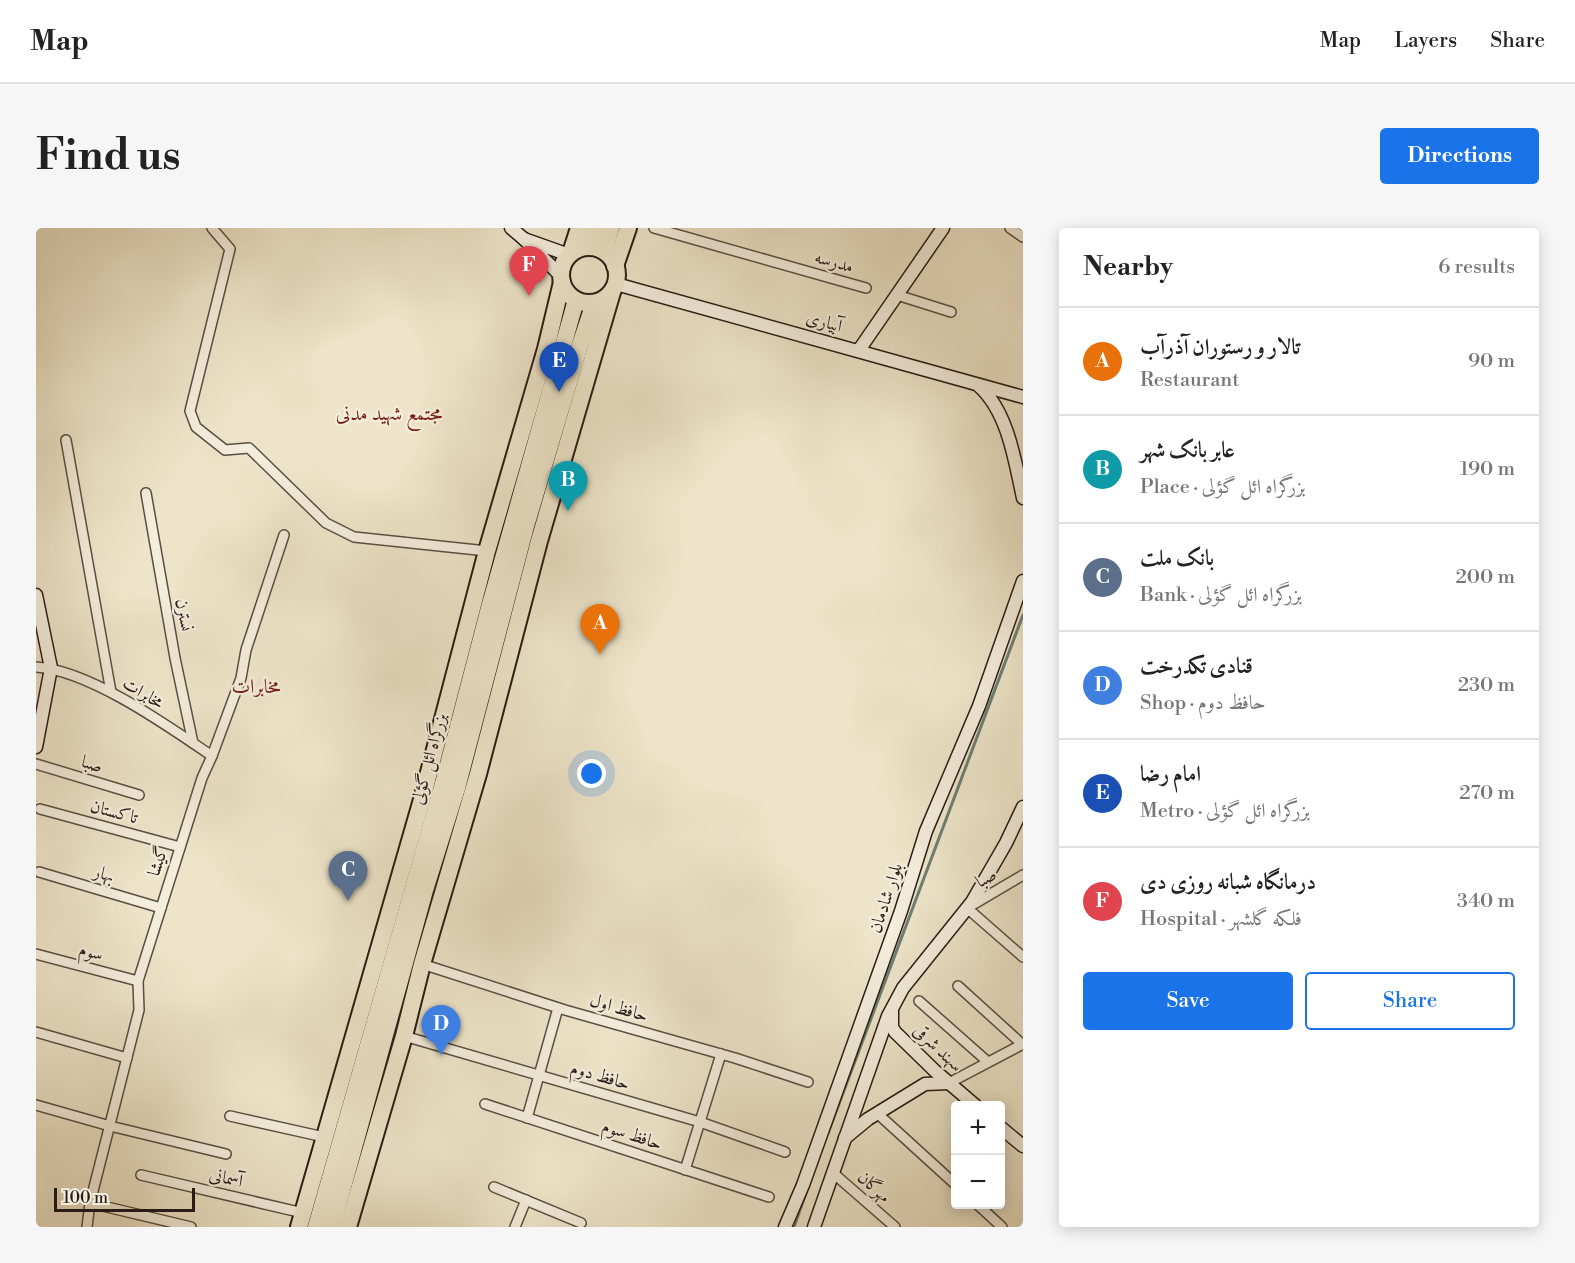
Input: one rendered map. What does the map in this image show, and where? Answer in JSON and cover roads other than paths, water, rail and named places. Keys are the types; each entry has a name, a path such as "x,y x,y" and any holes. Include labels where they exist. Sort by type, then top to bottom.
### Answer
{"highway":[{"path":"301,1220 421,803 488,551 546,349 561,279 561,269 570,254 579,228"},
{"path":"595,228 596,249"},
{"path":"596,249 611,228"},
{"path":"615,266 628,228"},
{"path":"348,1227 478,774 539,542 617,275 611,257 596,249 570,254"},
{"path":"561,279 565,290 576,300 585,303 594,303 607,297 614,288"},
{"name":"بزرگراه ائل گؤلی","path":"316,1227 444,780 495,585 576,300"},
{"name":"بزرگراه ائل گؤلی","path":"332,1227 425,890 457,788 526,526 594,303"}],"main road":[{"path":"512,228 561,279"},
{"path":"859,350 943,228"},
{"path":"524,239 570,254"},
{"name":"آبیاری","path":"614,288 859,350 1023,397"},
{"path":"976,384 990,396 1007,434 1023,498"},
{"name":"بلوار شادمان","path":"785,1227 803,1185 898,921 926,831 979,706 1023,581"},
{"path":"36,595 51,668 36,747"},
{"path":"814,1227 892,1009 903,988 967,908 1006,843 1023,807"},
{"name":"سهند شرقی","path":"892,1009 895,1032 970,1101"},
{"path":"844,1139 925,1084 949,1083"},
{"path":"1005,1131 1023,1146"}],"street":[{"path":"212,228 230,249 190,411 196,427 225,450 249,448 326,523 354,537 488,551"},
{"name":"مدرسه","path":"654,228 866,288"},
{"path":"1010,228 1023,237"},
{"path":"897,295 951,312"},
{"path":"66,440 111,692"},
{"name":"نسترن","path":"146,493 175,658 193,743"},
{"name":"گیشا","path":"87,1227 90,1203 139,1010 138,981 202,778 241,678 246,650 284,535"},
{"name":"مخابرات","path":"36,667 51,668 111,692 212,756"},
{"name":"صبا","path":"36,764 139,795"},
{"name":"تاکستان","path":"40,809 180,848"},
{"name":"بهار","path":"39,872 161,908"},
{"name":"صبا","path":"1023,875 967,908 1023,957"},
{"name":"سوم","path":"36,954 138,981"},
{"name":"حافظ اول","path":"422,964 558,1008 722,1054 808,1082"},
{"path":"949,1083 1023,1044 958,986"},
{"path":"919,1001 987,1062"},
{"path":"528,1118 558,1008"},
{"path":"36,1032 127,1058"},
{"name":"حافظ دوم","path":"404,1036 700,1122 785,1152"},
{"path":"685,1170 722,1054"},
{"name":"حافظ سوم","path":"484,1104 769,1197"},
{"path":"36,1105 110,1126 226,1154"},
{"path":"878,1114 951,1180"},
{"path":"230,1116 324,1137"},
{"name":"مهرگان","path":"832,1172 895,1227"},
{"name":"آسمانی","path":"141,1175 301,1220"},
{"path":"494,1186 581,1223"},
{"path":"515,1227 526,1200"},
{"path":"90,1203 191,1227"},
{"path":"982,1209 1002,1227"}],"waterway":[{"path":"828,1133 1023,615"},
{"path":"794,1227 806,1193"}],"place":[{"name":"درمانگاه شبانه روزی دی","path":"529,296"},
{"name":"امام رضا","path":"559,392"},
{"name":"عابر بانک شهر","path":"568,511"},
{"name":"تالار و رستوران آذرآب","path":"600,654"},
{"name":"بانک ملت","path":"348,901"},
{"name":"قنادی تکدرخت","path":"441,1055"}],"district":[{"name":"مجتمع شهید مدنی","path":"389,414"},
{"name":"مخابرات","path":"256,687"}]}
